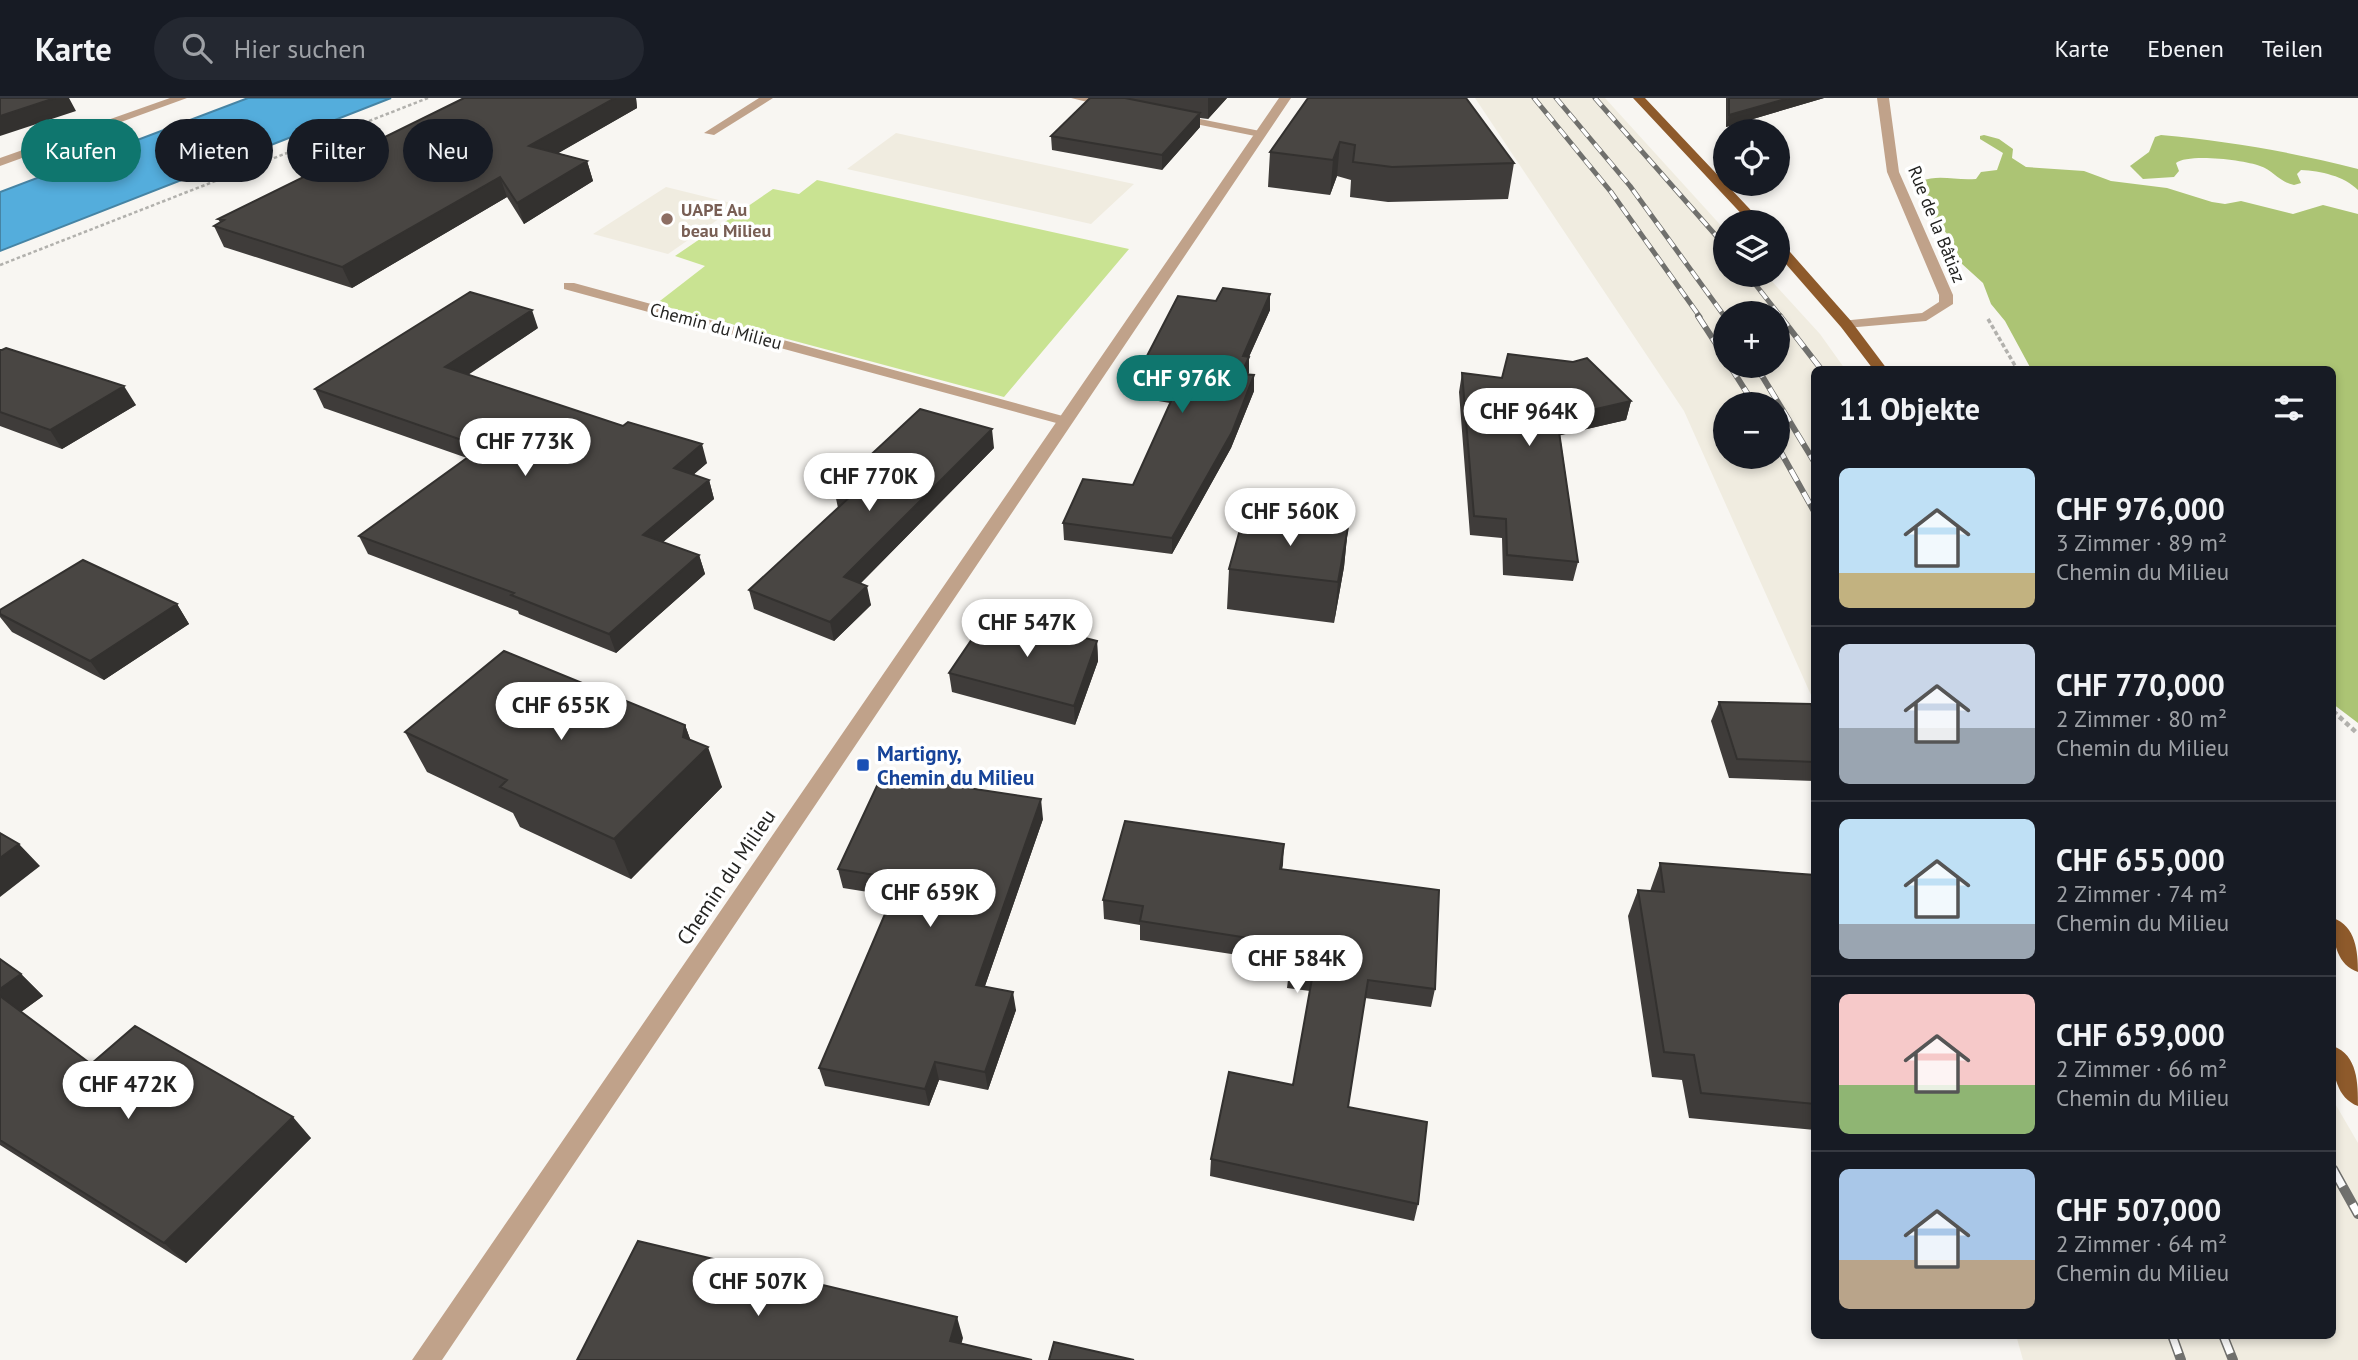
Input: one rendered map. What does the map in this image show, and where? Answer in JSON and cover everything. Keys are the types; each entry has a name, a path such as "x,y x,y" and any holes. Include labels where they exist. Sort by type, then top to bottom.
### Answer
{"main road":[{"path":"1639,98 1745,210"},
{"path":"1790,260 1850,328 1889,366"},
{"path":"1850,328 1878,366"},
{"path":"2336,931 2358,963"},
{"path":"2336,1061 2358,1095"}],"street":[{"path":"0,162 181,98"},
{"path":"710,133 766,98"},
{"path":"1077,98 1130,108"},
{"name":"Chemin du Milieu","path":"426,1360 1285,98"},
{"name":"Rue de la Bâtiaz","path":"1850,328 1926,317 1946,304 1946,295 1893,172 1883,98"},
{"path":"1156,114 1260,134"},
{"name":"Chemin du Milieu","path":"569,286 1065,421"}],"path":[{"path":"0,265 428,98"},
{"path":"1988,319 2015,366"},
{"path":"2336,714 2358,734"}],"shaded area":[{"path":"1475,98 1605,98 1713,217 1713,287 1777,287 1790,301 1713,301 1713,378 1790,378 1790,301 1820,334 1843,366 1811,366 1811,695 1684,411"},
{"path":"896,133 1134,184 1091,224 847,169"},
{"name":"UAPE Au beau Milieu","path":"666,187 739,205 668,254 593,234"},
{"path":"2336,1105 2358,1143 2358,1360 2023,1360 2017,1339 2336,1339"}],"green space":[{"path":"2161,135 2260,148 2358,169 2358,190 2339,178 2301,170 2297,174 2301,183 2294,185 2260,166 2217,158 2182,160 2176,163 2179,171 2174,177 2143,179 2130,166 2149,152 2155,137"},
{"path":"1980,136 1999,139 2013,149 2012,158 2026,167 2084,171 2111,181 2167,188 2212,202 2225,204 2241,201 2293,214 2323,205 2358,214 2358,723 2336,706 2336,366 2029,366 2005,321 1991,304 1983,283 1961,263 1953,241 1927,210 1927,202 1919,193 1921,181 1935,178 1976,179 1981,172 1997,170 2003,153 1980,139"},
{"path":"817,180 1129,249 1004,397 656,304 705,266 675,256 773,189 799,194"}],"water":[{"path":"248,98 391,98 337,119 287,119 287,139 273,144 273,119 193,119"},
{"path":"155,133 155,182 176,182 0,251 0,192 26,182 141,182 141,139"}],"building":[{"path":"0,98 55,98 0,116"},
{"path":"464,98 615,98 529,146 587,161 517,203 500,177 493,181 493,119 421,119"},
{"path":"1090,98 1125,98 1200,113 1162,155 1051,136"},
{"path":"1308,98 1466,98 1514,163 1392,167 1353,162 1355,145 1340,142 1333,160 1270,152"},
{"path":"1729,98 1789,98 1729,115"},
{"path":"403,128 403,182 491,182 342,267 214,226 224,220 218,219 293,182 389,182 389,135"},
{"path":"1223,288 1270,294 1243,356 1249,357 1241,374 1254,375 1232,432 1172,538 1063,523 1083,479 1133,485 1177,388 1134,381 1178,296 1216,301"},
{"path":"470,292 532,310 445,367 623,426 628,422 702,444 674,468 709,480 643,535 699,555 609,634 511,595 514,593 359,536 482,447 315,389"},
{"path":"6,348 124,386 50,430 0,412 0,350"},
{"path":"1508,354 1573,362 1587,358 1631,401 1557,418 1578,562 1507,555 1506,519 1474,516 1462,373 1502,378"},
{"path":"920,409 992,429 844,577 867,586 830,622 749,590 852,495 834,489"},
{"path":"1244,515 1348,527 1338,582 1229,569"},
{"path":"83,560 177,604 90,661 0,614 0,610"},
{"path":"989,614 1097,641 1074,706 949,673"},
{"path":"504,651 685,725 683,737 708,747 614,839 500,787 507,780 405,732"},
{"path":"1719,702 1811,704 1811,762 1737,759"},
{"path":"882,775 1041,799 976,985 1013,992 985,1072 935,1062 925,1089 819,1068 900,879 838,869"},
{"path":"1125,821 1284,844 1280,869 1439,890 1435,989 1368,980 1348,1107 1427,1122 1418,1204 1211,1159 1229,1072 1293,1085 1313,973 1289,969 1292,945 1140,921 1143,906 1103,900"},
{"path":"0,833 19,844 0,858"},
{"path":"1660,863 1811,875 1811,1104 1701,1093 1694,1055 1664,1052 1638,890 1664,892"},
{"path":"0,959 21,974 0,989"},
{"path":"0,996 91,1064 135,1026 293,1117 164,1243 0,1140"},
{"path":"638,1241 957,1317 950,1341 1032,1360 577,1360"},
{"path":"1054,1342 1134,1360 1049,1360"}],"railway":[{"path":"1534,98 1611,192 1700,317"},
{"path":"1556,98 1630,186 1713,301"},
{"path":"1595,98 1713,232"},
{"path":"1757,287 1768,301"},
{"path":"1698,316 1713,339"},
{"path":"1790,329 1819,366"},
{"path":"1738,378 1746,392"},
{"path":"1763,378 1811,456"},
{"path":"1790,468 1811,506"},
{"path":"2336,1174 2358,1214"},
{"path":"2173,1339 2181,1360"},
{"path":"2225,1339 2233,1360"}],"place":[{"name":"UAPE Au beau Milieu","path":"667,219"},
{"name":"Martigny, Chemin du Milieu","path":"863,765"}]}
